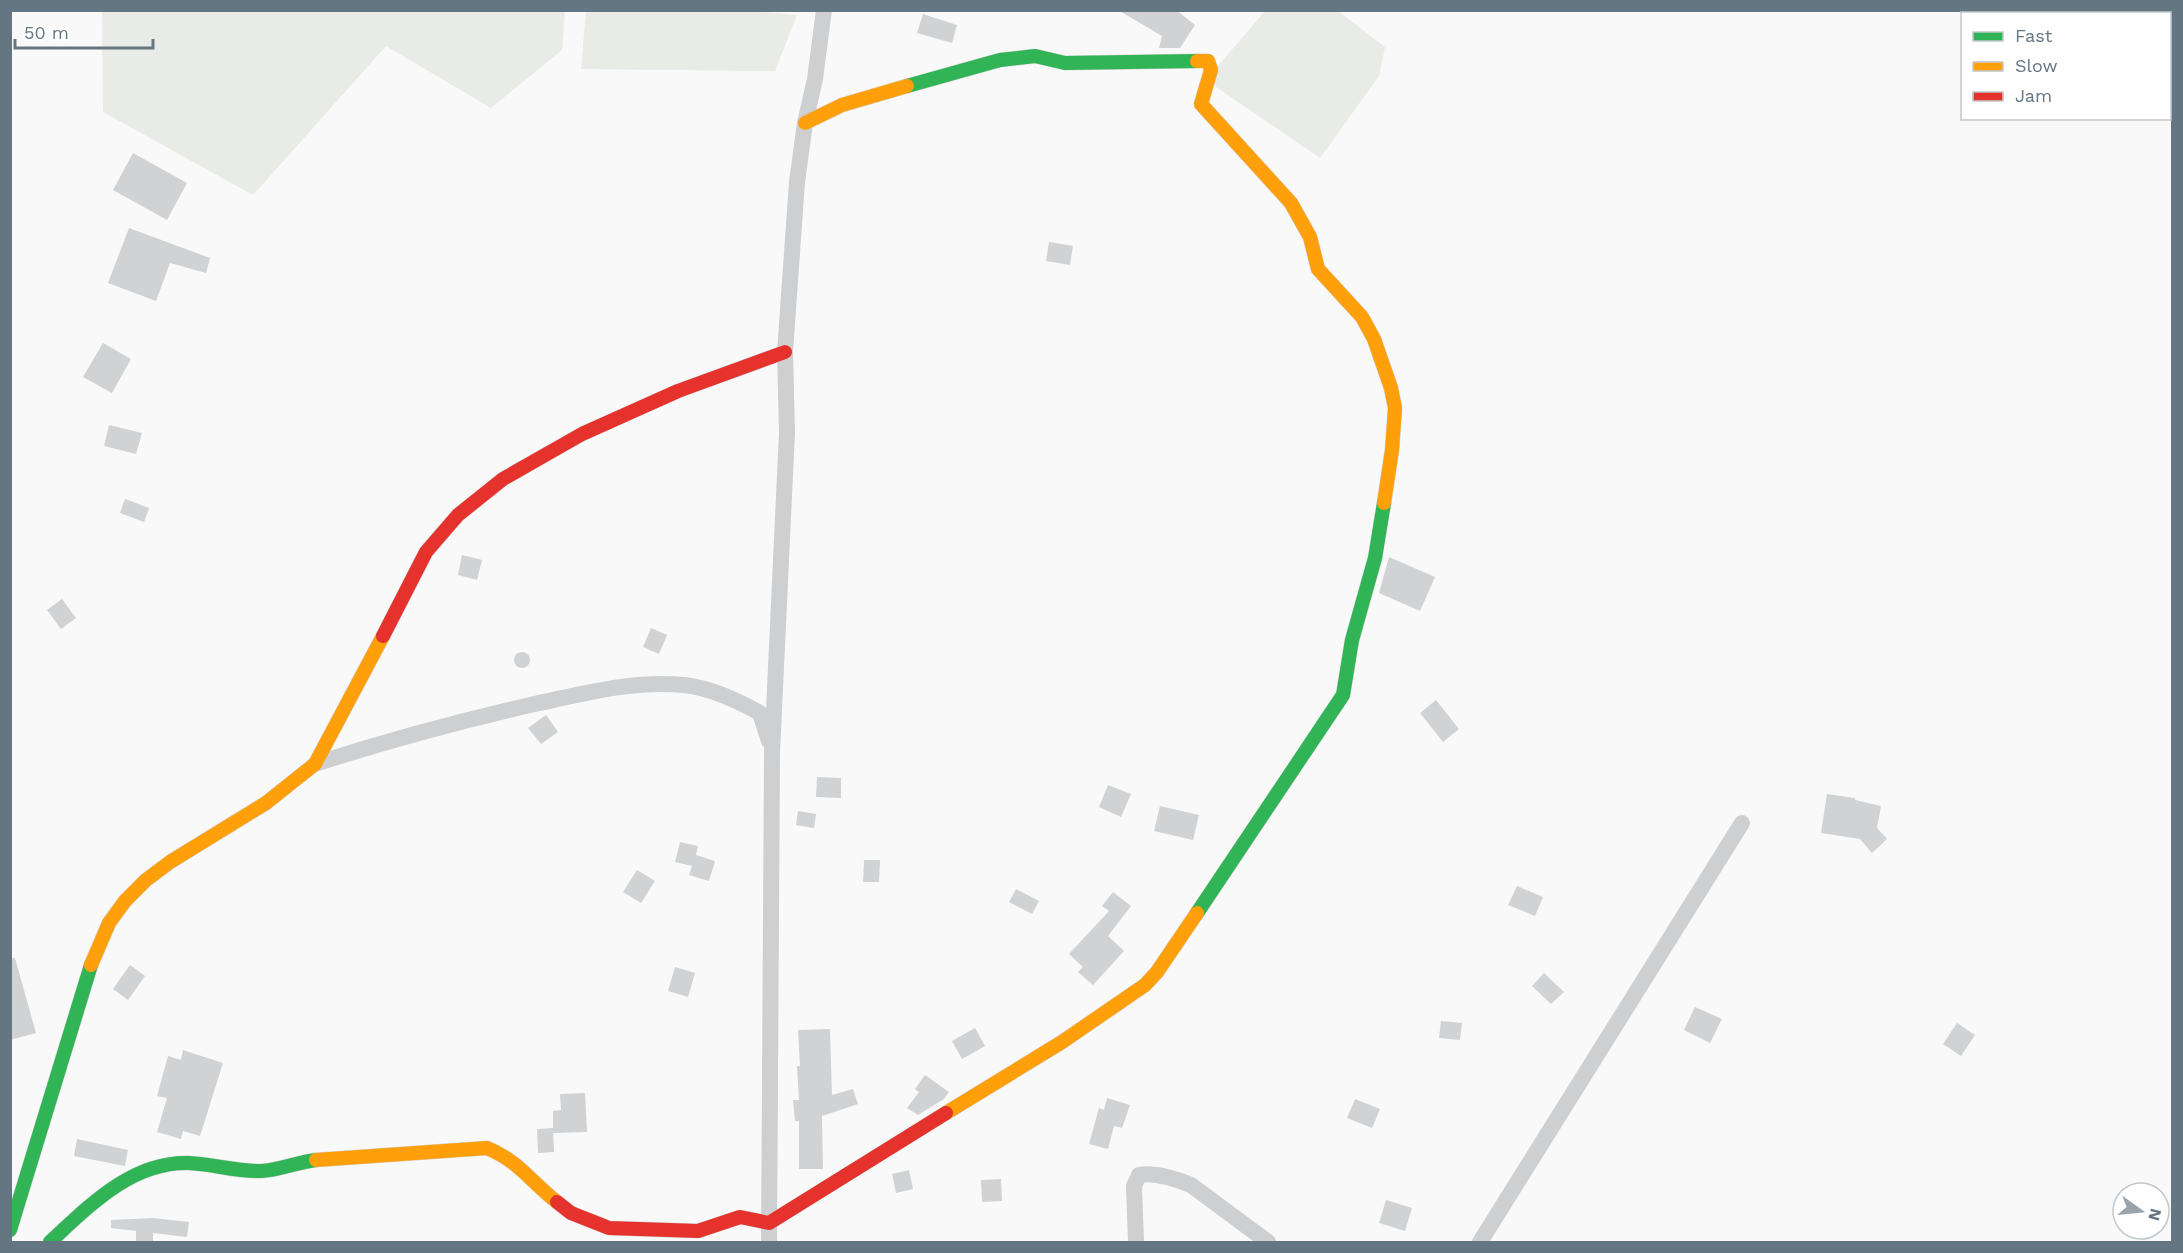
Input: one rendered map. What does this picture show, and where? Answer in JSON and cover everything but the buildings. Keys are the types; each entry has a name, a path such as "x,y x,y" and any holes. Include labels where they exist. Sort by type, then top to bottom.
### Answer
{"street":[{"path":"769,1242 772,753 788,432 785,352 792,236 805,123 815,80 824,10"},
{"path":"50,1242 98,1198 137,1174 155,1166 188,1163 263,1171 305,1161 466,1148 487,1148 502,1154 517,1164 543,1191 571,1213 609,1228 698,1231 740,1217 769,1223 1062,1042 1145,985 1157,972 1343,695 1352,640 1375,558 1392,450 1395,408 1391,388 1374,339 1362,317 1318,269 1310,237 1291,203 1201,104 1211,70 1208,61 1065,63 1035,56 1000,60 842,105 805,123"},
{"path":"315,764 426,552 458,515 503,479 582,434 678,391 785,352"},
{"path":"10,1230 94,954 109,923 132,894 170,862 266,803 315,764 508,710 579,694 646,684 683,685 711,690 760,713 772,753"},
{"path":"1480,1242 1742,823"},
{"path":"1136,1242 1134,1186 1139,1174 1147,1173 1191,1185 1268,1242"}],"shaded area":[{"path":"102,10 565,11 562,50 491,108 386,46 253,195 103,112"},
{"path":"586,11 750,11 797,15 775,71 581,69"},
{"path":"1265,11 1338,11 1385,47 1379,76 1320,158 1206,80"}],"traffic: fast":[{"path":"907,86 1000,60 1035,56 1065,63 1197,61"},
{"path":"1197,913 1343,695 1352,640 1375,558 1384,503"},
{"path":"10,1230 91,965"},
{"path":"50,1242 113,1188 149,1169 168,1164 189,1163 262,1171 316,1160"}],"traffic: slow":[{"path":"1197,61 1208,61 1211,70 1201,104 1291,203 1310,237 1318,269 1362,317 1374,339 1391,388 1395,408 1392,450 1384,503"},
{"path":"805,123 842,105 907,86"},
{"path":"91,965 109,923 125,901 146,880 170,862 266,803 315,764 383,636"},
{"path":"946,1113 1062,1042 1145,985 1157,972 1197,913"},
{"path":"316,1160 487,1148 508,1159 557,1202"}],"traffic: jam":[{"path":"383,636 426,552 458,515 503,479 582,434 678,391 785,352"},
{"path":"557,1202 571,1213 609,1228 698,1231 740,1217 769,1223 946,1113"}]}
